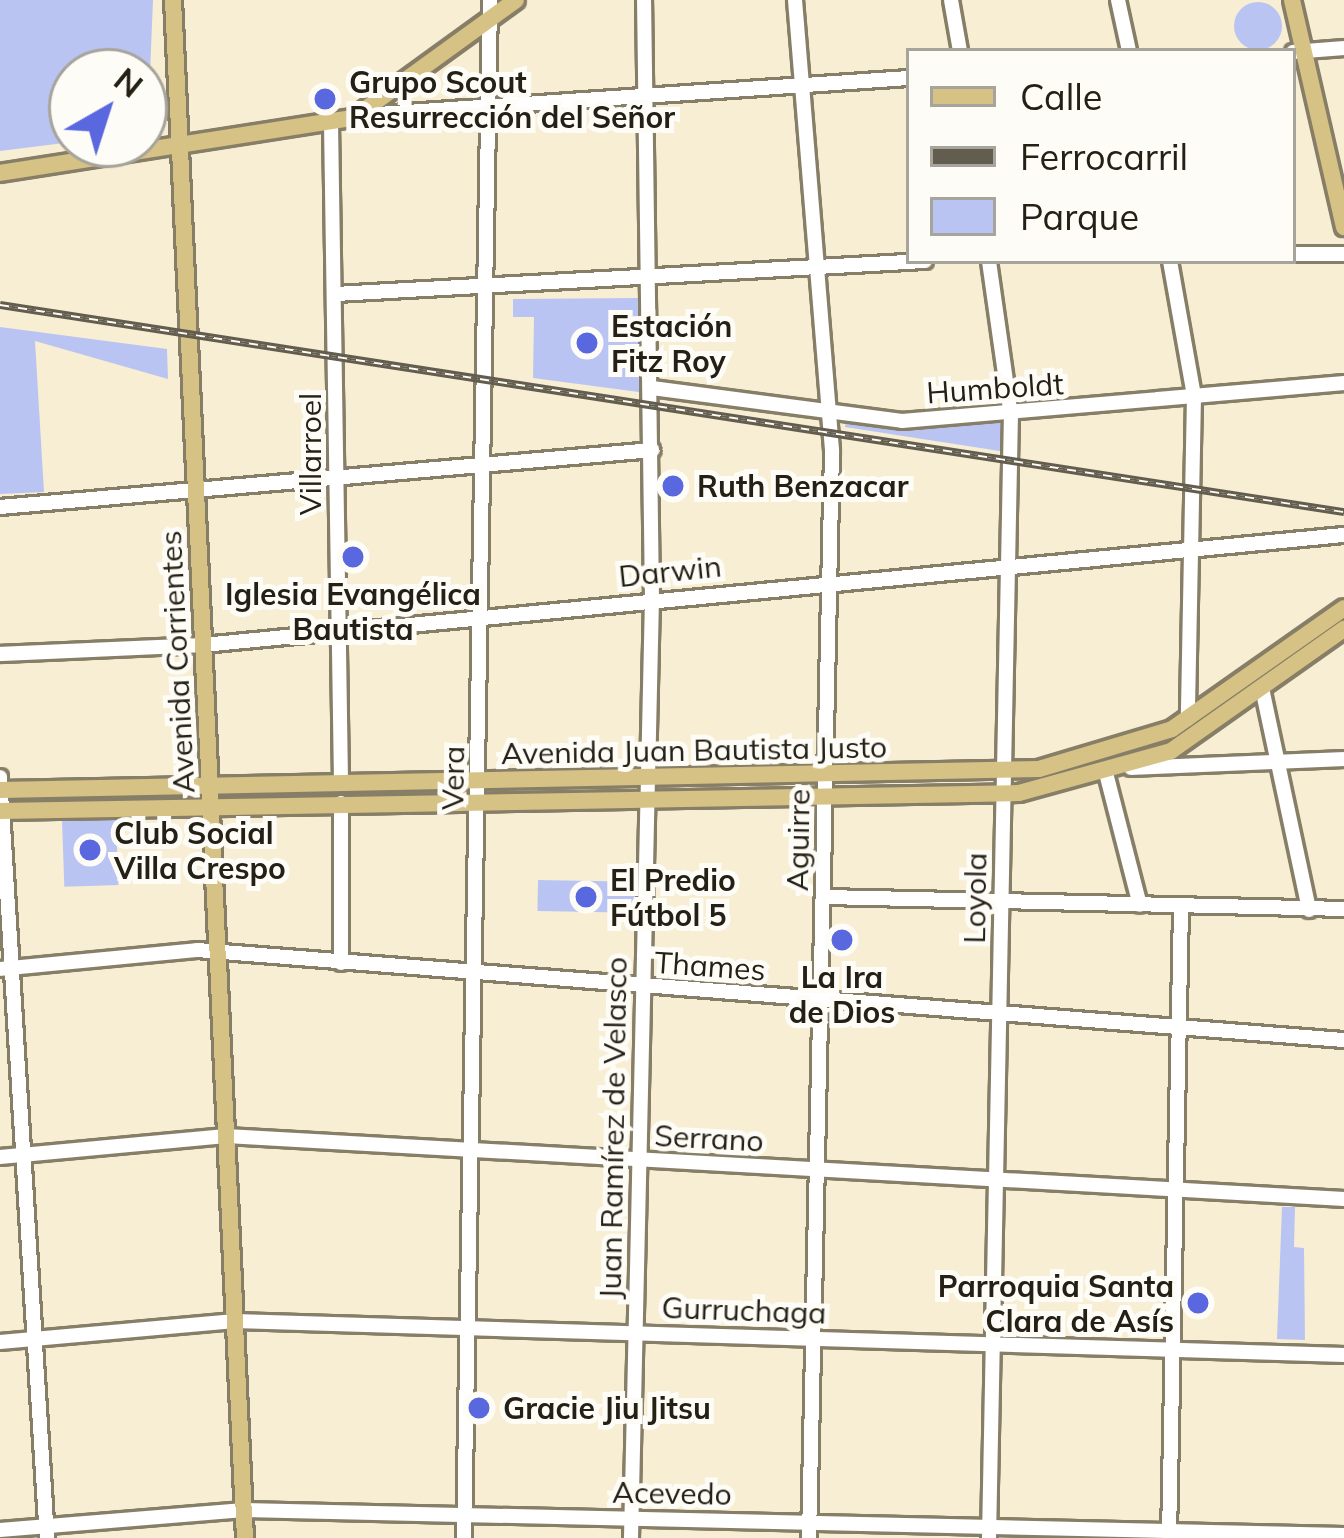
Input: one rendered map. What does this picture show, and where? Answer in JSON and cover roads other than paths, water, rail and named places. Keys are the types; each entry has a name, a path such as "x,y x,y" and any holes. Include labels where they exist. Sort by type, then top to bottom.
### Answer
{"main road":[{"name":"Avenida Corrientes","path":"173,0 245,1538"},
{"path":"0,173 363,115 491,9 516,0"},
{"path":"1292,0 1298,52 1344,227"},
{"name":"Avenida Juan Bautista Justo","path":"1,811 210,808 480,780 1006,772 1109,753 1188,719 1344,608"},
{"name":"Avenida Juan Bautista Justo","path":"0,790 210,784 480,801 1005,794 1126,768 1171,752 1344,629"}],"street":[{"name":"Juan Ramírez de Velasco","path":"631,1538 652,600 652,278 644,0"},
{"name":"Aguirre","path":"795,0 831,411 832,583 809,1530"},
{"path":"951,0 959,48"},
{"path":"1118,0 1128,48"},
{"name":"Vera","path":"464,1538 478,976 491,9"},
{"path":"1298,52 1344,48"},
{"path":"363,115 906,78"},
{"name":"Villarroel","path":"332,123 341,962"},
{"path":"1296,254 1344,254"},
{"path":"336,294 906,262"},
{"name":"Loyola","path":"989,264 1011,416 989,1532"},
{"path":"1171,264 1194,396 1188,719"},
{"name":"Humboldt","path":"652,388 831,411 1011,416 1344,383"},
{"path":"0,506 337,483 653,450"},
{"name":"Darwin","path":"0,654 339,632 1344,535"},
{"path":"1262,688 1309,910"},
{"path":"1126,768 1344,759"},
{"path":"1106,773 1140,905"},
{"path":"0,777 6,969 24,1155 47,1532"},
{"path":"825,897 1344,909"},
{"path":"1169,1534 1181,905"},
{"name":"Thames","path":"6,969 217,952 478,976 1344,1040"},
{"name":"Serrano","path":"0,1157 226,1136 1344,1199"},
{"name":"Gurruchaga","path":"0,1342 235,1321 1344,1355"},
{"name":"Acevedo","path":"0,1530 47,1532 244,1510 631,1519 809,1530 1344,1535"}],"railway":[{"path":"0,305 1344,512"}],"place":[{"name":"Grupo Scout Resurrección del Señor","path":"325,99"},
{"name":"Estación Fitz Roy","path":"587,343"},
{"name":"Ruth Benzacar","path":"673,486"},
{"name":"Iglesia Evangélica Bautista","path":"353,557"},
{"name":"Club Social Villa Crespo","path":"90,850"},
{"name":"El Predio Fútbol 5","path":"586,897"},
{"name":"La Ira de Dios","path":"842,940"},
{"name":"Parroquia Santa Clara de Asís","path":"1198,1303"},
{"name":"Gracie Jiu Jitsu","path":"479,1408"}]}
